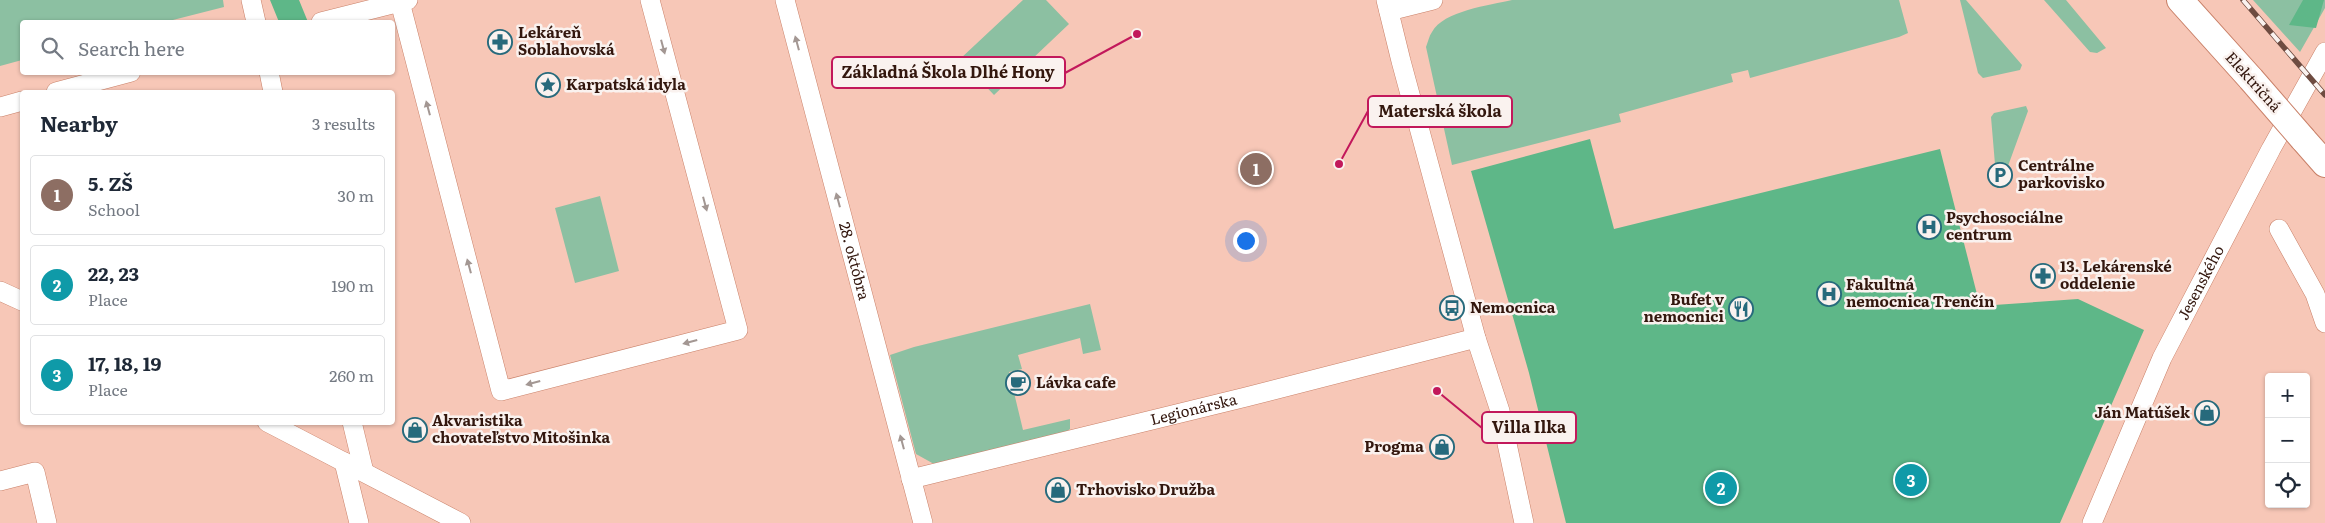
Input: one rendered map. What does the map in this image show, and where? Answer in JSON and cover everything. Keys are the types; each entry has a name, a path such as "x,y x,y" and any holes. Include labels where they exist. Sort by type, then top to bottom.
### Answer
{"main road":[{"name":"Električná","path":"2180,0 2325,164"}],"street":[{"path":"251,0 256,20"},
{"path":"329,20 404,1 501,391 738,330 650,0"},
{"name":"28. októbra","path":"785,0 923,523"},
{"path":"1432,0 1388,5 1400,61 1476,338 1500,411 1524,523"},
{"name":"Jesenského","path":"2092,523 2162,358 2271,149 2325,52"},
{"path":"64,90 120,75"},
{"path":"269,75 273,90"},
{"path":"0,108 20,103"},
{"path":"2279,229 2315,294 2325,323"},
{"path":"0,291 20,301"},
{"name":"Legionárska","path":"911,479 1246,397 1476,338"},
{"path":"273,425 461,523"},
{"path":"353,425 364,472"},
{"path":"344,462 359,523"},
{"path":"0,481 35,472 47,523"}],"green space":[{"path":"0,0 223,0 224,7 173,20 20,20 20,61 0,66"},
{"path":"270,0 299,0 307,20 278,20"},
{"path":"1023,0 1046,0 1069,24 994,95 960,59"},
{"path":"1512,0 1899,0 1908,33 1750,78 1748,70 1731,74 1733,82 1619,114 1621,122 1452,165 1426,47 1429,37 1438,25 1456,14"},
{"path":"1960,0 1966,0 2022,65 2020,70 1983,78 1978,73"},
{"path":"2044,0 2066,0 2106,48 2097,53 2090,52"},
{"path":"2253,0 2325,0 2325,8 2300,52"},
{"path":"2303,0 2324,0 2316,28 2289,25"},
{"path":"2026,106 2028,111 2000,188 1997,188 1991,117 1994,113"},
{"path":"1590,139 1614,229 1940,149 1980,306 2078,299 2144,330 2060,523 1566,523 1529,373 1471,171"},
{"path":"600,196 619,271 575,283 555,208"},
{"path":"1090,304 1101,350 1083,354 1080,338 1018,355 1022,369 1009,372 1023,430 1070,419 1070,429 1066,432 934,464 916,454 890,355 914,347"}],"railway":[{"path":"2243,0 2325,95"}],"place":[{"name":"Základná Škola Dlhé Hony","path":"1137,34"},
{"name":"Lekáreň Soblahovská","path":"500,42"},
{"name":"Karpatská idyla","path":"548,85"},
{"name":"Materská škola","path":"1339,164"},
{"name":"5. ZŠ","path":"1256,169"},
{"name":"Centrálne parkovisko","path":"2000,175"},
{"name":"Psychosociálne centrum","path":"1929,227"},
{"name":"13. Lekárenské oddelenie","path":"2043,276"},
{"name":"Fakultná nemocnica Trenčín","path":"1829,294"},
{"name":"Nemocnica","path":"1452,308"},
{"name":"Bufet v nemocnici","path":"1741,309"},
{"name":"Lávka cafe","path":"1018,383"},
{"name":"Villa Ilka","path":"1437,391"},
{"name":"Ján Matúšek","path":"2207,413"},
{"name":"Akvaristika chovateľstvo Mitošinka","path":"415,430"},
{"name":"Progma","path":"1442,447"},
{"name":"17, 18, 19","path":"1911,480"},
{"name":"22, 23","path":"1721,488"},
{"name":"Trhovisko Družba","path":"1058,490"}]}
